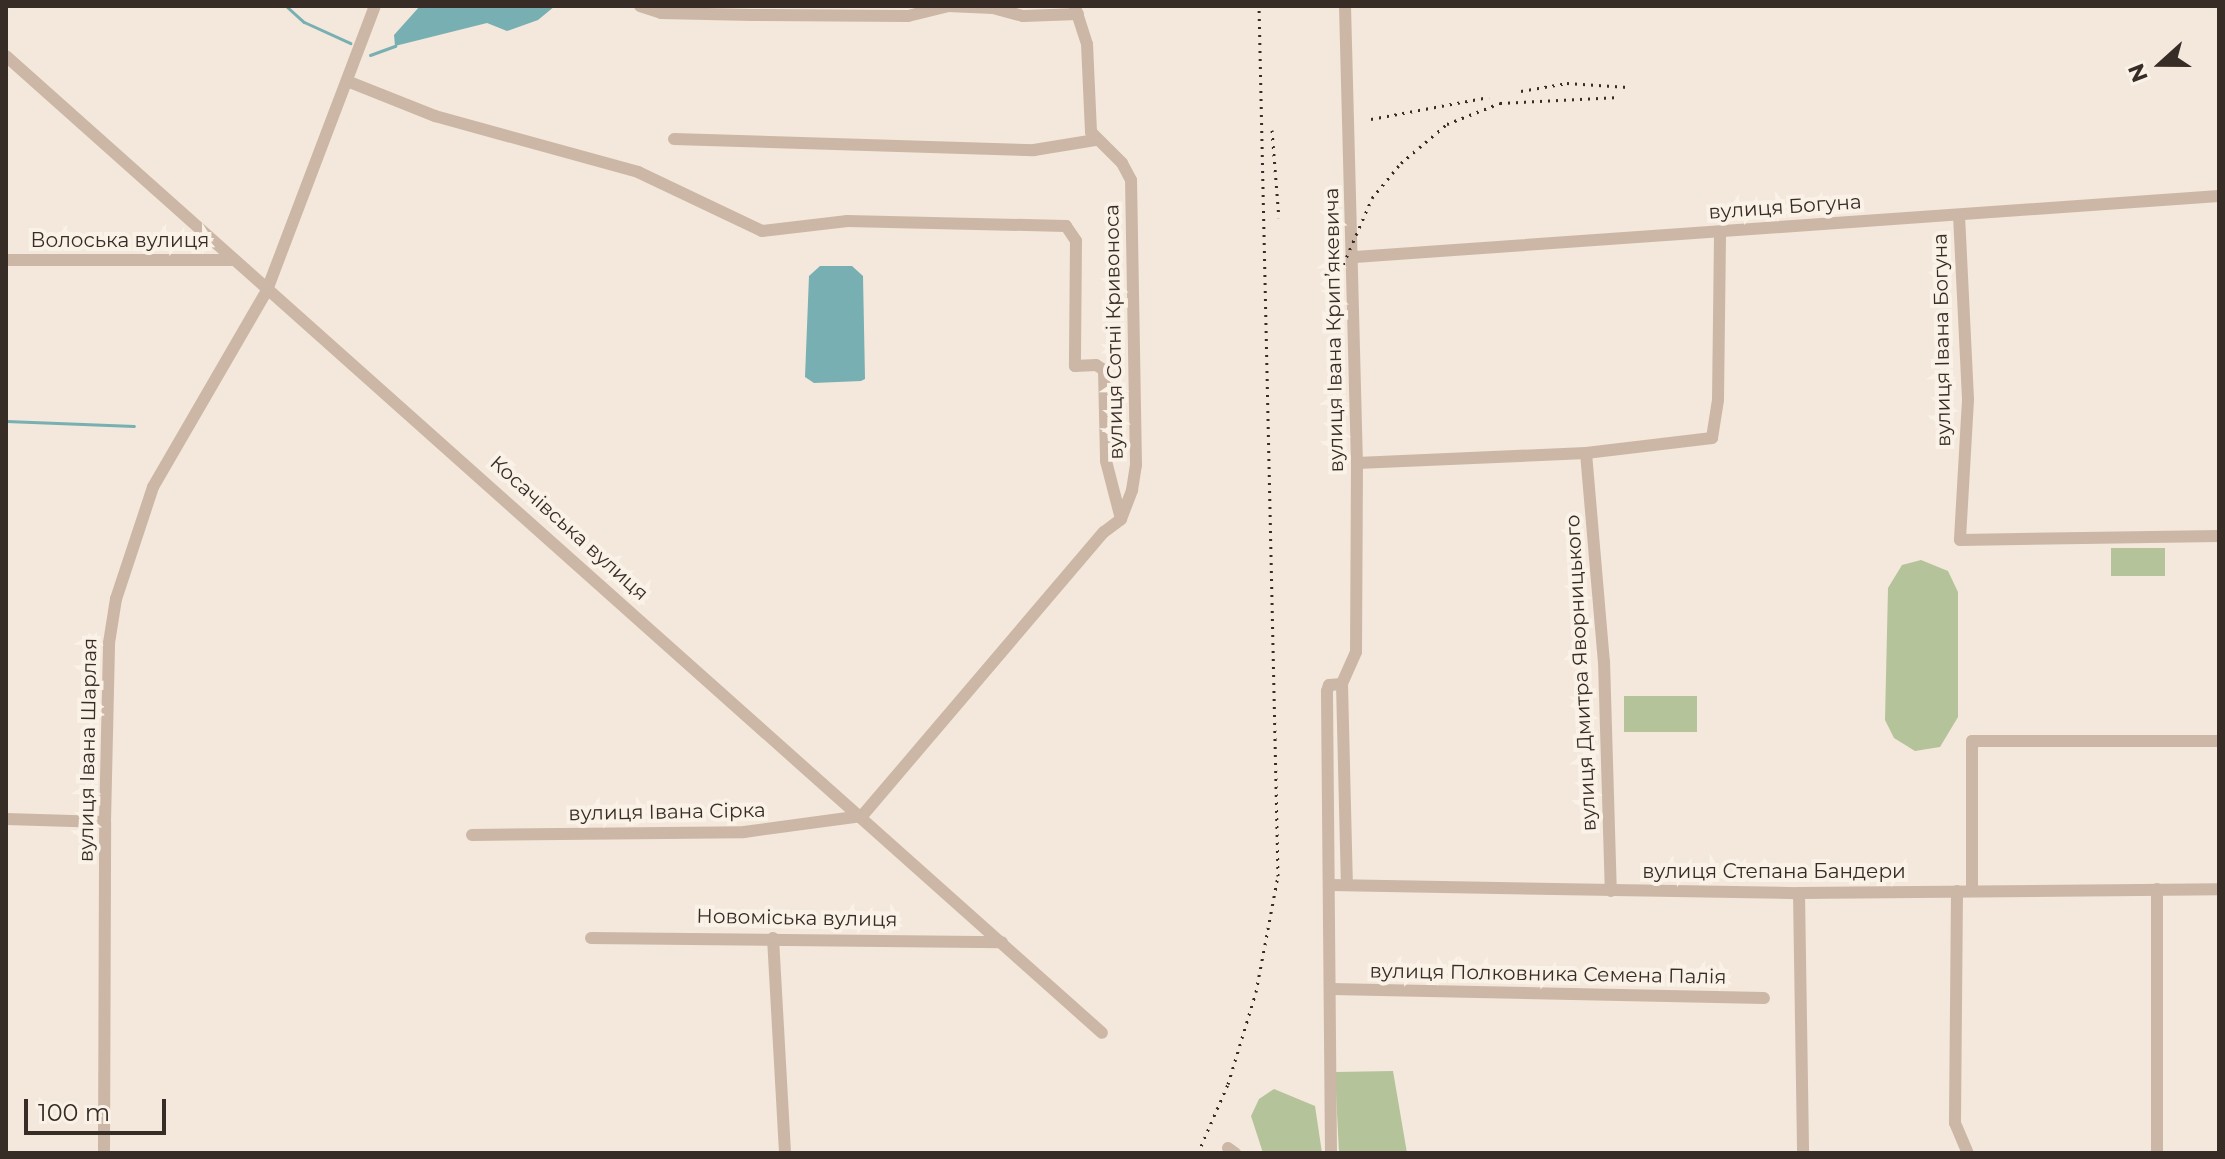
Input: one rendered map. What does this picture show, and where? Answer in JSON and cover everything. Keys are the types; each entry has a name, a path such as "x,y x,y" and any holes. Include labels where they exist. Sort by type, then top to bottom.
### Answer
{"street":[{"name":"вулиця Івана Шарлая","path":"104,1153 109,643 131,546 153,487 267,290 375,6"},
{"path":"640,6 661,13 752,11 908,16 948,6 993,8 1023,16 1077,10 1087,44 1095,140 1034,150 674,139"},
{"name":"вулиця Івана Крипʼякевича","path":"1342,684 1356,652 1357,463 1355,257 1345,6"},
{"name":"Косачівська вулиця","path":"6,56 1102,1033"},
{"path":"347,81 435,116 638,172 762,231 847,221 1066,226 1076,241 1075,366 1096,365 1104,370 1106,461 1121,519"},
{"name":"вулиця Сотні Кривоноса","path":"862,816 1104,532 1121,519 1136,470 1132,188 1122,163 1095,140"},
{"name":"вулиця Богуна","path":"1355,257 2219,196"},
{"name":"вулиця Івана Богуна","path":"1959,215 1968,400 1960,540 2219,536"},
{"path":"1357,463 1586,453 1712,438 1718,400 1720,232"},
{"name":"Волоська вулиця","path":"6,260 233,260"},
{"name":"вулиця Дмитра Яворницького","path":"1586,453 1604,661 1611,891"},
{"path":"1331,1153 1327,691 1329,685 1342,684 1347,885"},
{"path":"1972,891 1972,741 2219,741"},
{"name":"вулиця Івана Сірка","path":"472,835 744,832 862,816"},
{"path":"6,819 105,822"},
{"name":"вулиця Степана Бандери","path":"1330,885 1799,893 2219,889"},
{"path":"2157,889 2157,1153"},
{"path":"1957,891 1955,1123 1968,1153"},
{"path":"1799,893 1803,1153"},
{"name":"Новоміська вулиця","path":"591,938 1002,942"},
{"path":"773,938 785,1153"},
{"name":"вулиця Полковника Семена Палія","path":"1331,989 1764,998"}],"green space":[{"path":"2111,548 2165,548 2165,576 2111,576"},
{"path":"1921,560 1948,571 1958,592 1958,717 1940,747 1915,751 1894,738 1885,720 1888,588 1902,565"},
{"path":"1624,696 1697,696 1697,732 1624,732"},
{"path":"1393,1071 1407,1153 1339,1153 1335,1072"},
{"path":"1274,1089 1315,1106 1322,1153 1263,1153 1251,1116 1259,1099"}],"water":[{"path":"420,6 555,6 538,20 507,31 487,23 395,46 394,35"},
{"path":"820,266 852,266 863,276 865,379 861,381 814,383 805,377 809,276"}],"waterway":[{"path":"286,6 304,22 350,43"},
{"path":"370,55 395,46"},
{"path":"6,421 134,426"}],"railway":[{"path":"1198,1153 1228,1084 1256,992 1278,876 1259,6"},
{"path":"1521,91 1567,83 1628,87"},
{"path":"1371,119 1489,97"},
{"path":"1337,279 1372,198 1401,163 1447,124 1500,103 1620,97"},
{"path":"1272,130 1279,218"}]}
